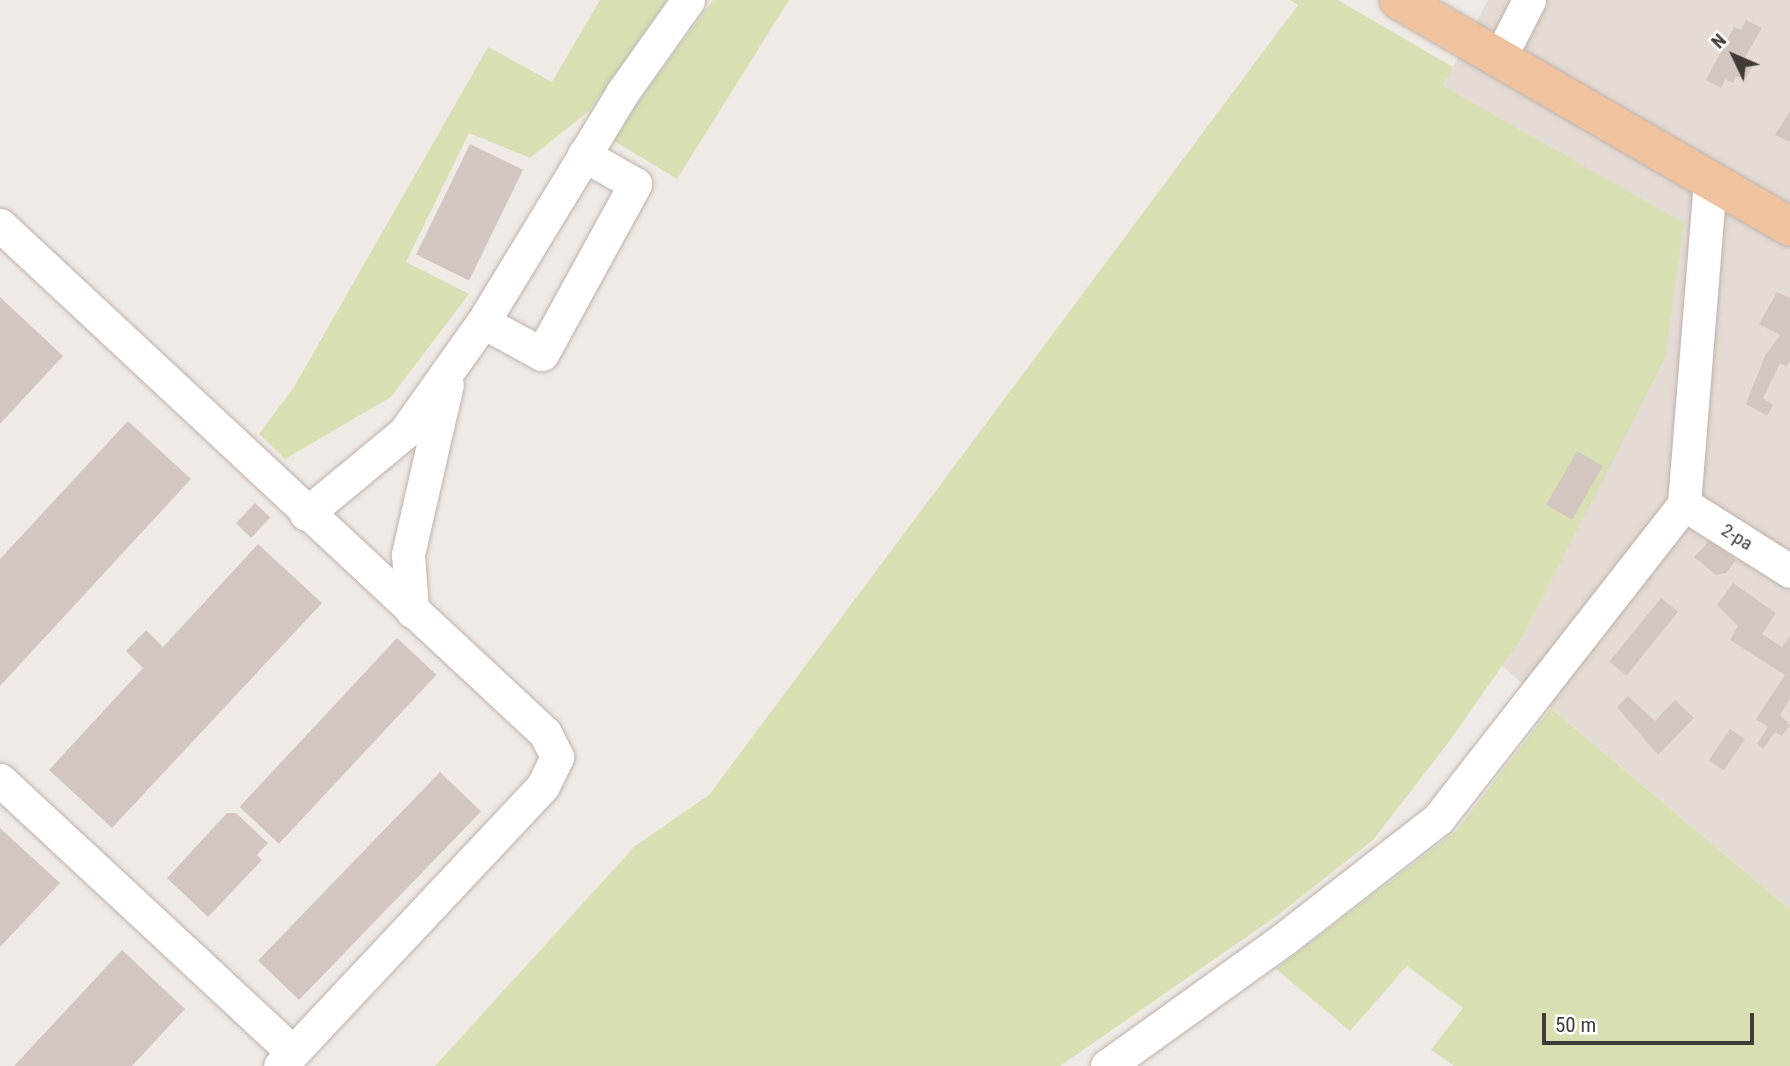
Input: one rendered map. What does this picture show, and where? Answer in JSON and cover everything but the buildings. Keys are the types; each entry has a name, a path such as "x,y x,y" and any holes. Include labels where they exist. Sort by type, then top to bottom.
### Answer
{"main road":[{"path":"1399,0 1790,227"}],"street":[{"path":"306,514 404,433 483,322 584,155 688,0"},
{"path":"1500,57 1529,0"},
{"path":"483,322 542,354 635,184 584,155"},
{"path":"1107,1066 1284,938 1438,819 1684,504 1710,180"},
{"path":"0,225 306,514 545,733 557,757 543,786 286,1059 0,780"},
{"path":"412,611 408,554 451,368"},
{"name":"2-ра","path":"1684,504 1790,571"}],"shaded area":[{"path":"1488,0 1790,0 1790,910 1502,666 1523,636 1443,86"}],"green space":[{"path":"600,0 667,0 589,111 530,158 469,133 406,262 469,294 391,397 285,459 259,434 294,387 488,47 552,82"},
{"path":"713,0 789,0 677,179 611,139"},
{"path":"1290,0 1338,0 1453,67 1443,86 1684,223 1665,358 1523,636 1448,743 1373,840 1278,915 1060,1066 435,1066 635,846 709,795 1298,5"},
{"path":"1551,708 1790,910 1790,1066 1454,1066 1431,1050 1463,1008 1407,966 1350,1031 1276,969 1456,831"}]}
